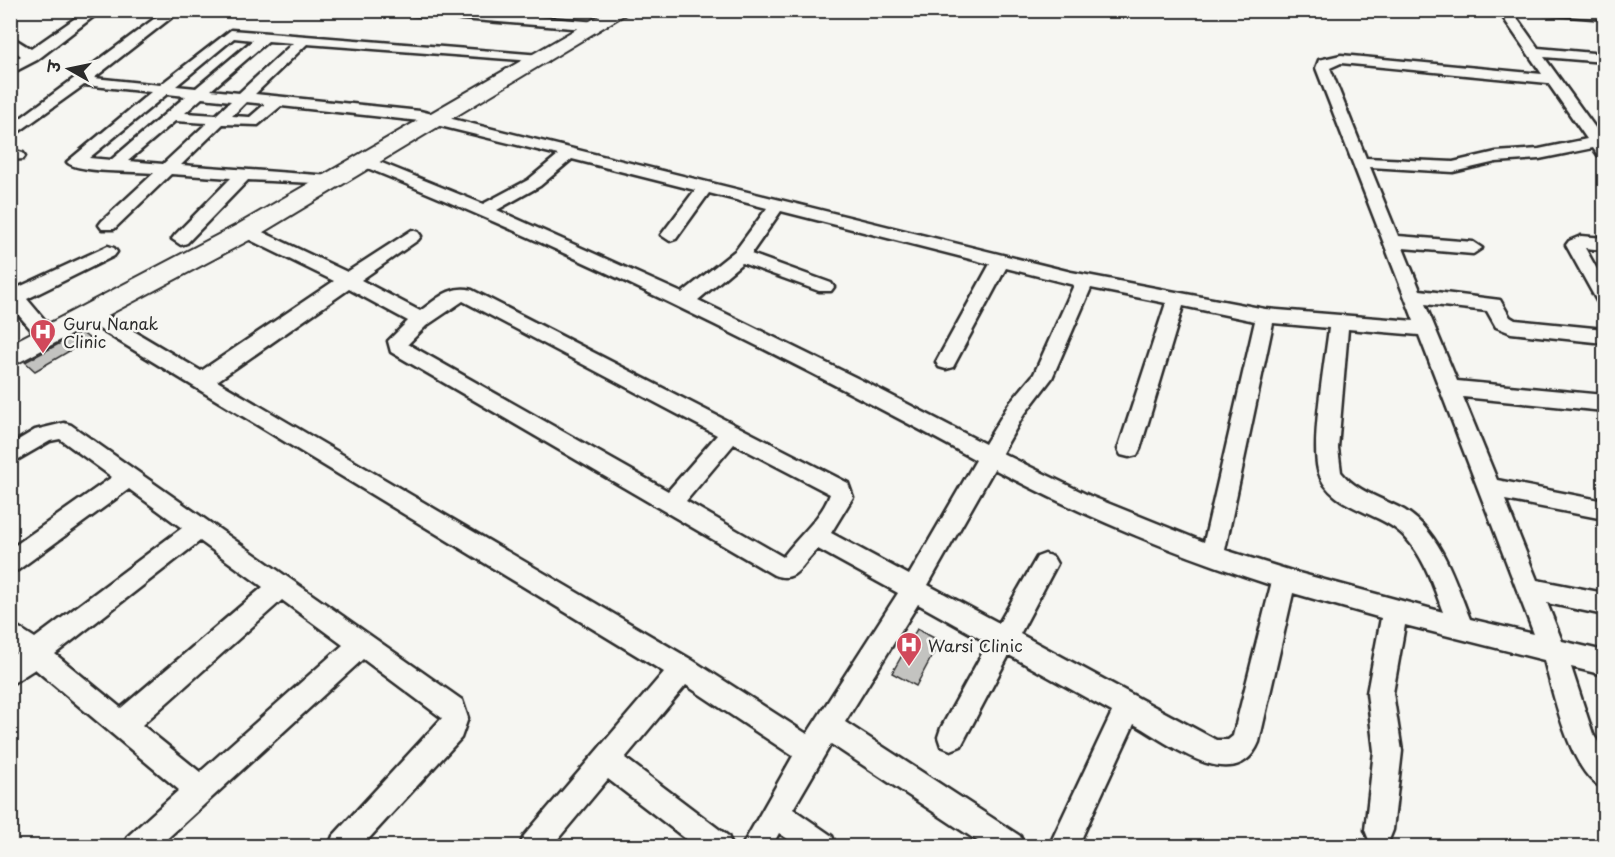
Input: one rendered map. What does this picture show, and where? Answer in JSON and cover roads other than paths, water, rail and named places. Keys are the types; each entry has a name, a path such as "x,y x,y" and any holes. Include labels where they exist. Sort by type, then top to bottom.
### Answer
{"street":[{"path":"10,134 175,10"},
{"path":"400,10 597,26"},
{"path":"10,357 93,316 246,231 622,10"},
{"path":"1360,162 1453,167 1496,157 1539,154 1599,139 1504,10"},
{"path":"1544,10 1605,15"},
{"path":"10,70 32,57 88,12"},
{"path":"331,181 112,167 75,162 226,36 236,33 540,59"},
{"path":"112,167 267,35"},
{"path":"108,225 305,39"},
{"path":"10,40 32,57"},
{"path":"1533,52 1605,58"},
{"path":"1553,79 1416,64 1329,60 1324,63 1323,68 1553,650 1582,741 1605,774"},
{"path":"82,81 395,112 438,119 1001,260 1176,300 1265,316 1426,329"},
{"path":"171,116 253,122 278,101"},
{"path":"486,209 534,183 571,152"},
{"path":"366,162 486,209 587,254 862,390 988,457 1118,519 1284,580 1395,611 1605,663"},
{"path":"181,239 243,175"},
{"path":"670,235 706,186"},
{"path":"683,302 740,256 778,204"},
{"path":"246,231 347,280 419,321"},
{"path":"202,381 412,236"},
{"path":"1391,241 1473,248"},
{"path":"1605,244 1581,242 1575,245 1605,297"},
{"path":"49,337 12,294 108,252"},
{"path":"740,256 825,287"},
{"path":"946,362 1001,260"},
{"path":"756,846 811,752 913,590 1016,410 1042,378 1085,280"},
{"path":"465,294 730,433 843,493 814,538 786,569 398,347 398,341 419,321 456,296 465,294"},
{"path":"1413,296 1493,305 1503,322 1511,326 1605,336"},
{"path":"1129,449 1176,300"},
{"path":"93,316 683,669 811,752"},
{"path":"1213,553 1265,316"},
{"path":"1339,322 1327,448 1328,468 1341,487 1388,512 1411,528 1440,573 1461,628"},
{"path":"1449,387 1605,403"},
{"path":"10,456 52,430 64,431 198,529 453,709 455,718 452,729 344,846"},
{"path":"670,504 730,433"},
{"path":"10,562 129,477"},
{"path":"1489,488 1605,510"},
{"path":"10,673 198,529"},
{"path":"814,538 821,539 1213,753 1225,755 1236,753 1246,742 1284,580"},
{"path":"951,737 1006,640 1045,564"},
{"path":"122,725 280,587"},
{"path":"1528,589 1605,604"},
{"path":"1379,830 1388,751 1380,693 1395,611"},
{"path":"10,633 199,789"},
{"path":"138,846 362,644"},
{"path":"534,846 683,669"},
{"path":"1063,846 1128,707"},
{"path":"827,726 1010,846"},
{"path":"607,761 718,846"},
{"path":"776,814 822,846"}],"place":[{"name":"Guru Nanak Clinic","path":"43,355"},
{"name":"Warsi Clinic","path":"909,668"}]}
